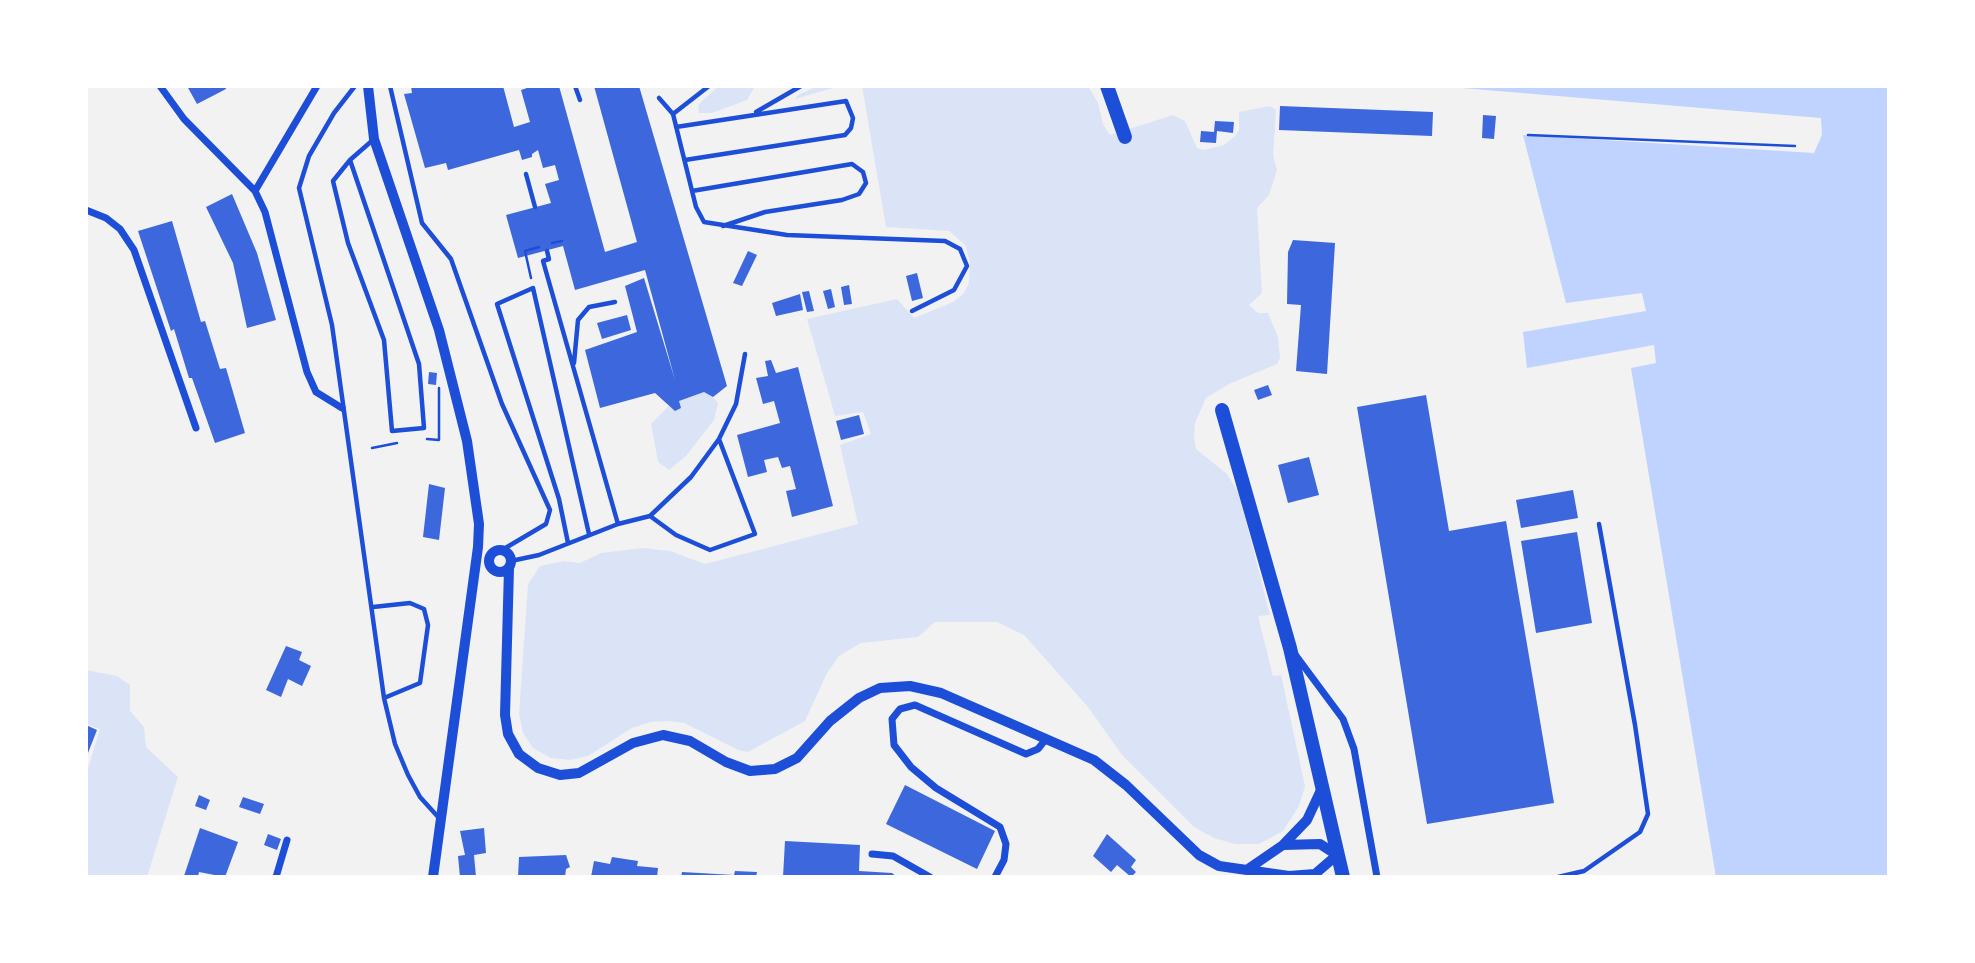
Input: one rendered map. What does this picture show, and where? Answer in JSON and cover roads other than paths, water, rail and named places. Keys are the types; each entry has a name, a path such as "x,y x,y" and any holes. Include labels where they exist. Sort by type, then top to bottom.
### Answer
{"main road":[{"path":"1107,86 1125,137"},
{"path":"1222,410 1290,648 1343,877"}],"street":[{"path":"160,86 184,118 255,191 268,225 307,372 316,392 342,408"},
{"path":"255,191 317,86"},
{"path":"368,86 374,139 439,330 467,441 479,524 477,556 433,877"},
{"path":"86,210 106,218 120,229 134,250 196,428"},
{"path":"489,559 493,553 502,550 509,554 505,715 508,734 519,754 538,768 560,775 579,773 633,743 663,735 690,741 726,762 750,771 775,769 797,758 830,721 859,698 880,688 910,686 941,692 1094,760 1109,770 1199,855 1219,866 1291,876 1315,874 1337,855 1320,844 1283,845"},
{"path":"477,556 489,559 495,571 510,565"},
{"path":"1290,648 1343,719 1354,749 1377,877"},
{"path":"995,877 1004,860 1006,844 1000,827 936,788 911,767 894,745 892,719 901,709 915,705 1026,754 1038,749 1045,739"},
{"path":"1231,877 1283,845 1307,820 1321,790"},
{"path":"276,877 287,840"},
{"path":"872,854 893,856 930,877"}],"lane":[{"path":"355,86 334,113 309,156 299,188 332,325 384,698 395,744 408,775 420,797 440,819"},
{"path":"390,86 422,223 451,259 502,404 550,510 546,524 502,550"},
{"path":"575,86 580,100"},
{"path":"673,114 709,86"},
{"path":"752,114 801,86"},
{"path":"659,98 673,114 692,191 704,222 718,227 787,236 945,241 960,248 967,266 954,290 912,311"},
{"path":"676,127 846,101 853,118 851,128 845,135 685,160"},
{"path":"350,160 419,364 424,428 391,431 384,340 348,243 333,181 350,160 374,139"},
{"path":"692,191 852,164 863,172 866,183 859,194 842,200 765,212 718,227"},
{"path":"526,174 535,207"},
{"path":"547,251 549,259 543,261 618,524"},
{"path":"568,542 559,499 497,304 533,288 589,534"},
{"path":"574,371 578,320 589,307 615,302"},
{"path":"510,565 589,534 650,516 691,477 719,439 736,404 745,354"},
{"path":"650,516 677,535 710,550 755,534 719,439"},
{"path":"1558,877 1584,871 1640,832 1648,814 1599,524"},
{"path":"373,607 410,603 424,609 428,625 420,683 384,698"}],"water":[{"path":"1438,86 1889,86 1889,877 1716,877 1631,368 1656,363 1654,345 1527,368 1523,332 1646,311 1642,293 1566,303 1523,135 1814,153 1822,135 1821,118"}]}
